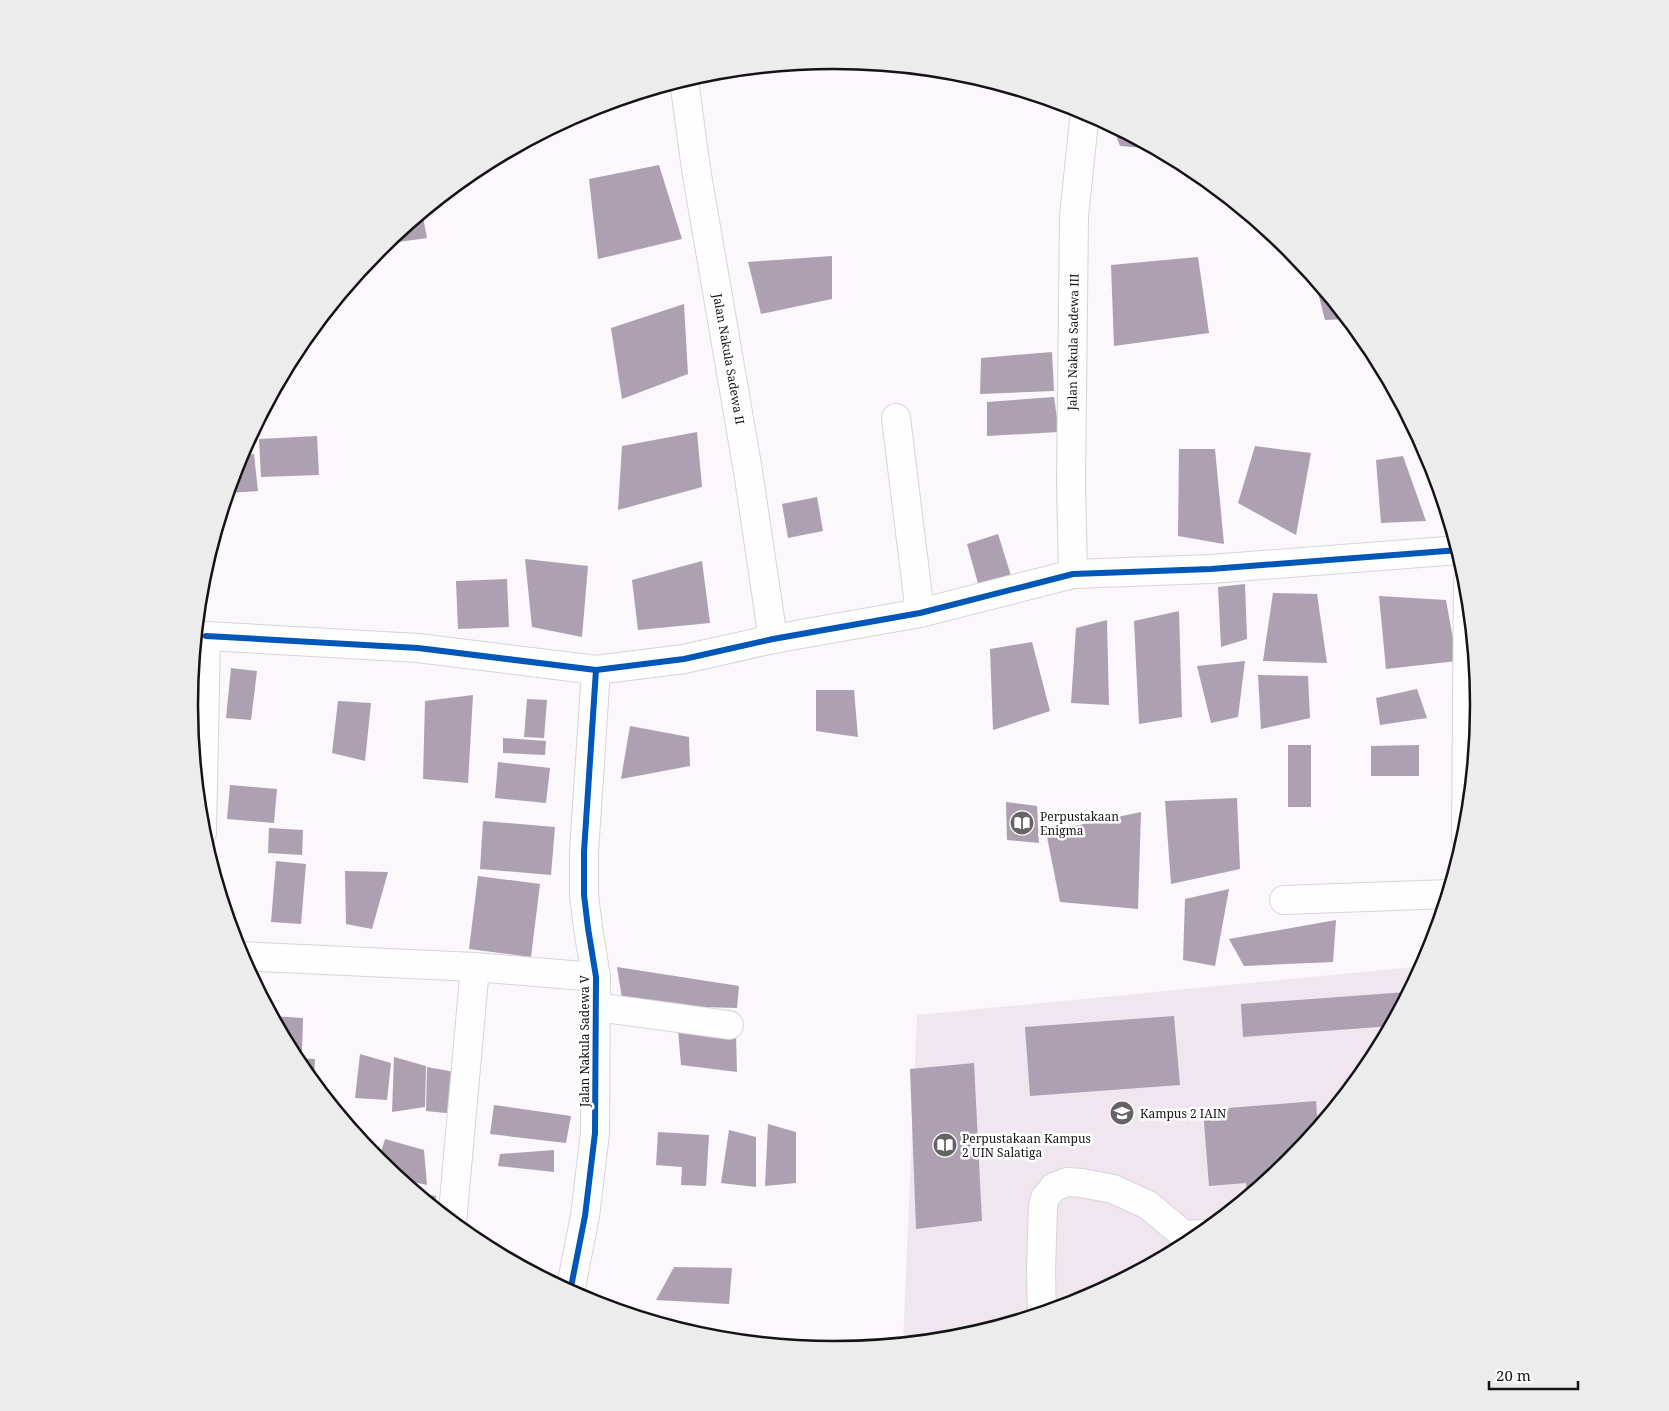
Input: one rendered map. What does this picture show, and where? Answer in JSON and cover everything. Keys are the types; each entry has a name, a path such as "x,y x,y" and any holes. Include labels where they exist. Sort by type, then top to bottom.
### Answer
{"street":[{"name":"Jalan Nakula Sadewa II","path":"685,87 696,169 748,471 773,639"},
{"name":"Jalan Nakula Sadewa III","path":"1073,574 1071,482 1074,216 1084,120"},
{"path":"896,418 920,613"},
{"path":"202,631 418,648 596,670 684,659 773,639 920,613 1073,574 1211,569 1452,551"},
{"path":"202,632 202,778"},
{"path":"1466,785 1468,638"},
{"name":"Jalan Nakula Sadewa V","path":"571,1285 585,1216 595,1133 596,976 586,912 584,852 596,670"},
{"path":"1284,900 1442,894"},
{"path":"249,956 475,967 596,976"},
{"path":"453,1215 475,967"},
{"path":"596,1007 729,1025"},
{"path":"1042,1307 1043,1206 1045,1198 1054,1187 1061,1183 1075,1182 1113,1189 1148,1205 1188,1235"}],"shaded area":[{"name":"Kampus 2 IAIN","path":"1415,967 1386,1024 1340,1093 1285,1156 1222,1211 1153,1257 1116,1277 1078,1294 999,1321 959,1330 903,1338 917,1015"}],"building":[{"path":"1115,134 1142,148 1120,146"},
{"path":"659,165 682,239 598,259 589,179"},
{"path":"424,220 427,238 398,242"},
{"path":"832,256 832,299 761,314 748,262"},
{"path":"1198,257 1209,333 1114,346 1111,265"},
{"path":"1318,292 1341,319 1325,320"},
{"path":"684,304 688,374 622,399 611,328"},
{"path":"1052,352 1054,391 980,394 981,358"},
{"path":"1054,397 1059,432 987,436 987,402"},
{"path":"697,432 702,487 618,510 622,446"},
{"path":"317,436 319,475 261,477 259,439"},
{"path":"1255,446 1311,453 1296,535 1238,503"},
{"path":"1179,449 1215,449 1224,544 1178,536"},
{"path":"254,454 258,491 235,493 246,462 249,455"},
{"path":"1403,456 1426,521 1381,523 1376,460"},
{"path":"817,497 823,531 788,538 782,504"},
{"path":"998,534 1012,579 979,587 967,544"},
{"path":"525,559 588,566 582,637 532,627"},
{"path":"702,561 710,623 638,630 632,580"},
{"path":"507,579 509,627 458,629 456,581"},
{"path":"1245,584 1247,639 1221,647 1218,587"},
{"path":"1273,593 1317,594 1327,663 1263,661"},
{"path":"1379,596 1446,600 1457,661 1386,669"},
{"path":"1179,611 1182,717 1139,724 1134,621"},
{"path":"1107,620 1109,705 1071,703 1076,628"},
{"path":"1032,642 1050,711 993,730 990,649"},
{"path":"1245,661 1238,717 1211,723 1197,666"},
{"path":"231,668 257,671 251,720 226,718"},
{"path":"1258,675 1308,676 1310,718 1261,729"},
{"path":"1417,689 1427,718 1380,725 1376,698"},
{"path":"816,690 854,690 858,737 816,731"},
{"path":"473,695 468,783 423,779 425,701"},
{"path":"527,699 547,700 544,738 524,737"},
{"path":"338,701 371,703 365,761 332,753"},
{"path":"630,726 689,737 690,766 621,779"},
{"path":"503,738 546,741 545,755 503,753"},
{"path":"1288,745 1311,745 1311,807 1288,807"},
{"path":"1419,745 1419,776 1371,776 1371,746"},
{"path":"498,762 550,768 546,803 495,798"},
{"path":"230,785 277,789 274,823 227,819"},
{"path":"1237,798 1240,869 1171,884 1165,801"},
{"name":"Perpustakaan Enigma","path":"1006,802 1037,806 1039,843 1007,840"},
{"path":"1141,812 1138,909 1060,902 1046,832"},
{"path":"483,821 555,827 551,875 480,869"},
{"path":"269,828 303,830 302,855 268,853"},
{"path":"276,861 306,864 301,924 271,922"},
{"path":"345,871 388,872 372,929 346,924"},
{"path":"478,876 540,884 531,957 469,949"},
{"path":"1229,889 1215,966 1183,960 1185,899"},
{"path":"1336,920 1333,962 1244,966 1229,939"},
{"path":"617,967 739,986 737,1008 623,1005"},
{"path":"1403,992 1384,1027 1243,1037 1241,1004"},
{"path":"279,1016 303,1018 302,1051 300,1051"},
{"path":"1174,1016 1180,1085 1030,1096 1025,1027"},
{"path":"678,1030 736,1034 737,1072 681,1065"},
{"path":"360,1054 391,1063 387,1100 355,1098"},
{"path":"394,1057 426,1066 425,1107 392,1112"},
{"path":"305,1059 315,1059 314,1072"},
{"name":"Perpustakaan Kampus 2 UIN Salatiga","path":"974,1063 982,1221 916,1229 910,1069"},
{"path":"427,1067 460,1073 456,1114 426,1111"},
{"path":"1316,1101 1317,1120 1285,1156 1246,1190 1246,1183 1209,1186 1203,1110"},
{"path":"494,1105 571,1116 566,1143 490,1134"},
{"path":"768,1124 796,1132 796,1183 765,1186"},
{"path":"729,1130 756,1137 756,1187 721,1183"},
{"path":"658,1132 709,1135 706,1186 681,1185 682,1167 656,1165"},
{"path":"385,1139 424,1150 427,1185 413,1182 381,1153"},
{"path":"554,1150 554,1172 498,1166 500,1154"},
{"path":"428,1195 436,1196 436,1201"},
{"path":"674,1267 732,1268 729,1304 656,1300"}],"cycle path":[{"path":"206,636 418,648 596,670 684,659 773,639 920,613 1073,574 1211,569 1452,551"},
{"path":"571,1285 585,1216 595,1133 596,977 584,895 584,852 596,670"}],"place":[{"name":"Perpustakaan Enigma","path":"1022,823"},
{"name":"Kampus 2 IAIN","path":"1122,1113"},
{"name":"Perpustakaan Kampus 2 UIN Salatiga","path":"945,1145"}]}
